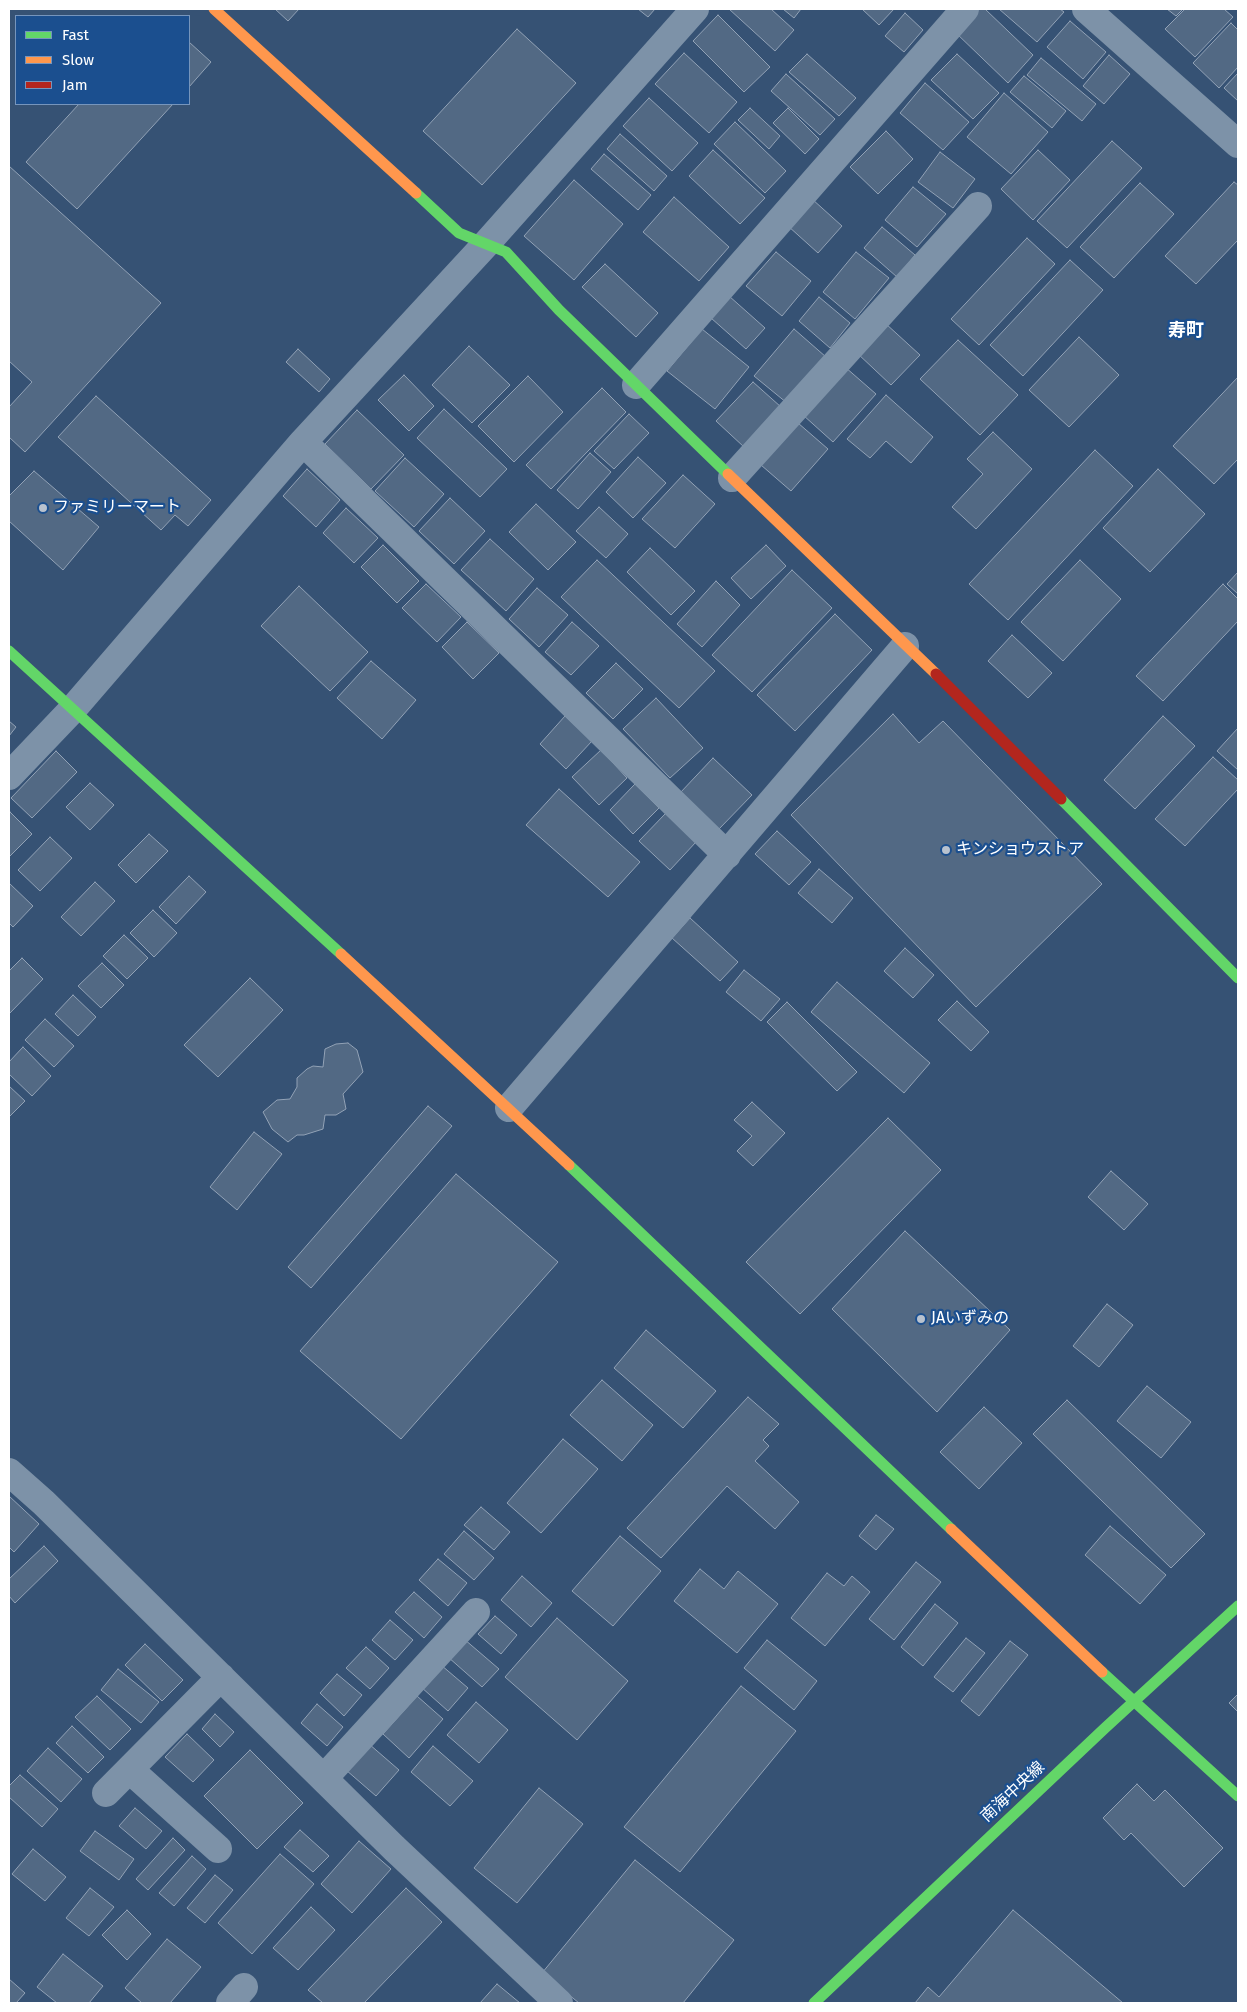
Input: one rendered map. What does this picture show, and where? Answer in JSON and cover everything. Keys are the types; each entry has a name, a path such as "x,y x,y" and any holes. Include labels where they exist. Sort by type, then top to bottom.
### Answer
{"street":[{"path":"214,9 459,233 506,252 559,310 905,646 946,683 1238,978"},
{"path":"9,776 72,710 303,442 486,244 695,9"},
{"path":"636,385 965,9"},
{"path":"1086,9 1238,144"},
{"path":"732,478 978,206"},
{"path":"303,442 727,855"},
{"path":"509,1108 905,646"},
{"path":"9,651 509,1108 1134,1702 1238,1796"},
{"path":"9,1472 44,1503 394,1848 559,2003"},
{"name":"南海中央線","path":"814,2003 1104,1728 1238,1606"},
{"path":"324,1778 476,1612"},
{"path":"106,1793 221,1677"},
{"path":"130,1770 218,1849"}],"building":[{"path":"275,9 299,9 288,21"},
{"path":"638,9 655,9 648,17"},
{"path":"729,9 771,9 794,30 775,51"},
{"path":"783,9 801,9 794,18"},
{"path":"862,9 894,9 879,25"},
{"path":"977,9 985,9 1033,55 1008,83 955,32"},
{"path":"999,9 1060,9 1064,12 1037,42"},
{"path":"1167,9 1183,9 1176,16"},
{"path":"1185,9 1224,9 1233,17 1195,57 1165,29"},
{"path":"905,13 923,30 904,52 885,36"},
{"path":"718,15 770,67 744,92 693,41"},
{"path":"1070,21 1106,52 1083,79 1047,47"},
{"path":"1231,23 1238,30 1238,67 1219,88 1193,63"},
{"path":"517,29 576,83 482,185 423,131"},
{"path":"190,43 211,62 190,86"},
{"path":"684,53 737,102 709,133 655,84"},
{"path":"807,54 856,98 839,116 789,72"},
{"path":"957,54 999,93 973,119 931,80"},
{"path":"1109,55 1130,74 1104,104 1083,86"},
{"path":"1041,58 1096,104 1082,121 1027,75"},
{"path":"1238,73 1238,101 1224,88"},
{"path":"786,74 835,119 820,135 771,91"},
{"path":"1024,76 1066,111 1052,128 1010,92"},
{"path":"925,83 969,122 943,150 900,113"},
{"path":"1004,93 1048,132 1011,174 967,137"},
{"path":"649,98 698,143 672,171 623,126"},
{"path":"78,105 172,105 77,209 26,162"},
{"path":"750,108 780,136 769,149 738,120"},
{"path":"788,108 819,139 805,154 773,123"},
{"path":"735,122 786,171 765,193 714,144"},
{"path":"886,131 913,159 878,194 850,167"},
{"path":"620,134 667,176 654,191 607,149"},
{"path":"1112,141 1142,168 1067,248 1037,221"},
{"path":"713,150 765,198 740,224 689,176"},
{"path":"1038,150 1070,180 1033,220 1001,189"},
{"path":"940,152 975,179 953,208 918,182"},
{"path":"604,154 651,195 638,210 591,169"},
{"path":"9,166 161,303 25,452 9,437 9,407 32,382 9,361"},
{"path":"574,180 623,224 574,280 524,236"},
{"path":"1234,182 1238,185 1238,240 1196,284 1165,256"},
{"path":"1140,183 1174,214 1114,278 1080,247"},
{"path":"913,187 946,214 917,247 885,220"},
{"path":"674,197 729,247 699,281 643,232"},
{"path":"812,199 842,226 818,253 788,226"},
{"path":"882,227 915,255 897,277 864,248"},
{"path":"1027,238 1055,264 979,345 951,319"},
{"path":"776,252 811,281 782,316 746,286"},
{"path":"856,252 889,278 855,319 823,292"},
{"path":"1070,260 1103,290 1023,376 990,345"},
{"path":"605,264 658,313 636,337 582,287"},
{"path":"729,296 765,328 746,349 711,318"},
{"path":"819,297 850,323 830,348 799,321"},
{"path":"885,323 920,355 891,385 857,353"},
{"path":"702,329 749,367 715,409 667,371"},
{"path":"794,329 826,357 787,403 754,376"},
{"path":"1079,337 1119,375 1069,427 1029,390"},
{"path":"958,340 1018,395 980,435 920,379"},
{"path":"469,346 510,385 472,423 432,385"},
{"path":"298,349 330,379 319,392 286,362"},
{"path":"845,367 876,394 833,442 803,415"},
{"path":"404,375 434,406 409,431 378,400"},
{"path":"528,376 563,412 514,462 478,426"},
{"path":"1238,377 1238,459 1214,484 1173,446"},
{"path":"753,382 781,407 744,447 716,421"},
{"path":"602,388 626,412 551,489 526,465"},
{"path":"886,395 933,437 911,463 886,441 870,458 847,439"},
{"path":"96,396 211,500 188,526 175,515 161,530 58,437"},
{"path":"444,409 507,469 480,497 417,438"},
{"path":"357,410 404,455 371,489 325,444"},
{"path":"629,414 649,433 614,469 594,451"},
{"path":"798,423 828,449 791,491 761,465"},
{"path":"993,432 1032,469 976,529 952,507 983,474 967,459"},
{"path":"1095,450 1133,486 1008,620 969,584"},
{"path":"590,453 611,472 578,509 557,490"},
{"path":"638,457 666,483 633,518 606,492"},
{"path":"405,458 444,494 414,527 375,491"},
{"path":"307,469 340,500 316,527 283,496"},
{"path":"1158,469 1205,514 1150,572 1103,528"},
{"name":"ファミリーマート","path":"34,471 99,527 63,570 9,521 9,496"},
{"path":"683,475 715,504 675,548 642,519"},
{"path":"450,498 485,531 454,564 419,531"},
{"path":"536,504 576,542 548,570 509,532"},
{"path":"599,507 628,534 606,558 576,531"},
{"path":"346,508 378,538 354,563 323,533"},
{"path":"490,539 534,579 506,611 461,570"},
{"path":"383,545 419,581 397,603 361,567"},
{"path":"766,545 786,566 751,599 731,578"},
{"path":"650,548 695,591 671,615 627,572"},
{"path":"597,560 715,671 679,708 561,597"},
{"path":"1080,560 1121,599 1063,661 1021,622"},
{"path":"792,570 832,608 752,692 712,655"},
{"path":"1238,572 1238,594 1227,584"},
{"path":"716,581 740,605 702,647 677,624"},
{"path":"426,584 461,617 437,642 402,608"},
{"path":"1223,584 1238,599 1238,621 1163,701 1136,676"},
{"path":"299,586 368,652 330,691 261,626"},
{"path":"537,588 568,615 539,647 509,619"},
{"path":"835,614 872,650 795,731 757,695"},
{"path":"467,622 499,653 473,679 442,647"},
{"path":"572,622 599,646 571,675 545,652"},
{"path":"1012,635 1052,673 1028,698 988,661"},
{"path":"371,661 416,700 382,739 337,698"},
{"path":"616,663 643,689 613,719 586,693"},
{"path":"656,698 703,748 670,778 623,729"},
{"name":"キンショウストア","path":"893,714 919,743 943,721 1102,884 976,1007 791,815"},
{"path":"565,716 592,741 566,769 540,744"},
{"path":"1163,716 1195,746 1135,809 1104,780"},
{"path":"9,721 16,727 9,736"},
{"path":"1238,728 1238,770 1217,751"},
{"path":"601,750 627,778 599,805 572,777"},
{"path":"56,751 77,772 32,818 11,798"},
{"path":"1213,757 1238,780 1238,789 1185,846 1155,819"},
{"path":"713,758 752,795 719,829 680,793"},
{"path":"90,783 114,805 90,830 66,807"},
{"path":"635,784 659,808 633,834 610,810"},
{"path":"559,789 640,862 608,897 526,825"},
{"path":"9,813 32,834 9,857"},
{"path":"666,813 696,842 670,870 639,841"},
{"path":"777,831 811,862 789,885 755,854"},
{"path":"149,834 168,851 136,883 118,865"},
{"path":"50,837 72,858 40,891 18,870"},
{"path":"819,869 853,898 832,923 798,893"},
{"path":"189,876 206,892 176,924 159,907"},
{"path":"95,882 115,901 81,936 61,917"},
{"path":"9,883 33,906 13,927 9,923"},
{"path":"153,910 177,933 154,957 130,933"},
{"path":"690,918 738,962 720,981 672,938"},
{"path":"124,935 148,958 127,979 103,956"},
{"path":"905,948 934,975 913,998 884,971"},
{"path":"22,958 43,979 9,1014 9,971"},
{"path":"102,963 124,985 101,1008 78,986"},
{"path":"744,970 780,999 761,1021 726,992"},
{"path":"250,978 283,1010 218,1077 184,1045"},
{"path":"837,982 930,1063 904,1093 811,1012"},
{"path":"73,995 96,1017 78,1036 55,1014"},
{"path":"957,1001 989,1032 971,1051 938,1020"},
{"path":"787,1002 857,1072 837,1091 767,1022"},
{"path":"45,1019 74,1046 54,1067 25,1040"},
{"path":"348,1043 357,1050 363,1072 343,1094 346,1109 336,1115 325,1115 323,1129 304,1135 297,1135 288,1142 272,1129 263,1112 277,1100 290,1099 297,1087 297,1078 307,1069 313,1066 323,1067 325,1049 336,1044"},
{"path":"23,1047 51,1076 32,1096 9,1074 9,1062"},
{"path":"9,1086 25,1101 9,1117"},
{"path":"752,1102 785,1133 753,1166 737,1151 752,1136 734,1120"},
{"path":"428,1106 452,1126 311,1288 288,1267"},
{"path":"888,1118 941,1170 800,1314 746,1262"},
{"path":"254,1132 282,1154 237,1210 210,1187"},
{"path":"1111,1171 1148,1204 1124,1230 1088,1197"},
{"path":"456,1174 558,1262 401,1439 300,1351"},
{"name":"JAいずみの","path":"905,1231 1010,1330 937,1412 832,1309"},
{"path":"1107,1304 1133,1325 1099,1367 1073,1346"},
{"path":"646,1330 716,1391 683,1428 614,1368"},
{"path":"602,1380 653,1425 622,1461 570,1415"},
{"path":"1147,1386 1191,1422 1161,1458 1117,1421"},
{"path":"748,1397 779,1424 763,1440 769,1446 755,1461 799,1502 775,1529 727,1486 661,1558 627,1528"},
{"path":"1067,1400 1205,1534 1171,1568 1033,1434"},
{"path":"984,1407 1022,1443 979,1489 940,1452"},
{"path":"563,1439 598,1469 541,1533 507,1503"},
{"path":"9,1496 39,1524 14,1552 9,1547"},
{"path":"481,1507 510,1532 494,1550 464,1525"},
{"path":"876,1515 894,1529 876,1550 859,1536"},
{"path":"1110,1526 1166,1575 1140,1604 1085,1555"},
{"path":"464,1531 494,1558 474,1580 444,1554"},
{"path":"620,1536 661,1571 613,1626 572,1591"},
{"path":"44,1546 58,1561 15,1603 9,1596 9,1579"},
{"path":"438,1559 467,1583 448,1606 419,1580"},
{"path":"916,1562 941,1582 894,1640 869,1619"},
{"path":"700,1569 724,1589 738,1571 778,1604 737,1653 674,1601"},
{"path":"827,1573 844,1586 852,1576 870,1592 825,1646 791,1618"},
{"path":"522,1576 552,1603 531,1627 501,1600"},
{"path":"414,1592 442,1617 424,1638 395,1612"},
{"path":"935,1604 958,1623 923,1666 901,1647"},
{"path":"495,1616 517,1635 501,1654 478,1634"},
{"path":"557,1618 628,1681 577,1740 505,1677"},
{"path":"390,1620 413,1640 395,1660 372,1640"},
{"path":"966,1638 985,1653 953,1692 934,1677"},
{"path":"464,1639 499,1669 482,1687 448,1657"},
{"path":"767,1640 817,1681 794,1710 744,1668"},
{"path":"1010,1641 1028,1655 979,1716 961,1701"},
{"path":"145,1644 183,1680 162,1701 125,1665"},
{"path":"366,1647 389,1668 370,1689 346,1668"},
{"path":"441,1665 468,1688 448,1711 421,1687"},
{"path":"118,1669 159,1702 141,1723 101,1690"},
{"path":"337,1674 362,1695 344,1716 320,1693"},
{"path":"741,1686 796,1731 680,1872 624,1827"},
{"path":"1238,1694 1238,1712 1229,1703"},
{"path":"97,1696 131,1729 110,1750 75,1717"},
{"path":"417,1696 443,1719 409,1758 383,1734"},
{"path":"476,1702 508,1730 479,1763 447,1735"},
{"path":"317,1704 343,1727 327,1746 301,1723"},
{"path":"215,1714 234,1732 220,1747 202,1729"},
{"path":"72,1726 104,1757 88,1773 56,1743"},
{"path":"187,1734 214,1760 193,1782 165,1757"},
{"path":"369,1744 399,1770 376,1796 346,1770"},
{"path":"433,1746 473,1781 450,1806 411,1772"},
{"path":"48,1748 82,1779 61,1802 27,1771"},
{"path":"250,1750 303,1803 257,1849 204,1796"},
{"path":"20,1775 58,1809 42,1827 9,1797 9,1786"},
{"path":"1137,1784 1154,1801 1165,1790 1223,1848 1184,1887 1131,1833 1124,1840 1103,1818"},
{"path":"539,1788 583,1824 517,1903 474,1868"},
{"path":"135,1808 162,1831 146,1849 119,1826"},
{"path":"300,1830 329,1856 313,1872 284,1847"},
{"path":"95,1831 134,1859 119,1880 80,1851"},
{"path":"173,1838 185,1850 148,1890 136,1879"},
{"path":"359,1841 391,1869 352,1913 321,1884"},
{"path":"33,1849 66,1877 45,1901 12,1874"},
{"path":"280,1854 314,1884 252,1954 218,1923"},
{"path":"192,1856 206,1869 174,1906 159,1893"},
{"path":"635,1860 734,1940 683,2003 579,2003 542,1973"},
{"path":"215,1875 233,1890 205,1923 187,1908"},
{"path":"90,1888 114,1907 89,1936 66,1918"},
{"path":"406,1888 442,1922 364,2003 323,2003 308,1990"},
{"path":"311,1907 335,1930 298,1970 273,1948"},
{"path":"127,1910 151,1934 127,1960 102,1935"},
{"path":"1013,1910 1123,2003 915,2003 928,1987 939,1997"},
{"path":"167,1939 201,1967 170,2003 142,2003 125,1988"},
{"path":"63,1954 103,1986 89,2003 57,2003 37,1987"},
{"path":"9,1979 25,1993 16,2003 9,2003"},
{"path":"497,1984 520,2003 480,2003"}],"traffic: fast":[{"path":"416,193 459,233 506,252 559,310 728,474"},
{"path":"9,651 341,954"},
{"path":"1061,799 1238,978"},
{"path":"569,1165 951,1529"},
{"path":"814,2003 1105,1728 1238,1606"},
{"path":"1102,1672 1238,1796"}],"traffic: slow":[{"path":"214,9 416,193"},
{"path":"728,474 936,674"},
{"path":"341,954 569,1165"},
{"path":"951,1529 1102,1672"}],"traffic: jam":[{"path":"936,674 1061,799"}],"place":[{"name":"ファミリーマート","path":"43,508"},
{"name":"キンショウストア","path":"946,850"},
{"name":"JAいずみの","path":"921,1319"}],"district":[{"name":"寿町","path":"1186,331"}]}
